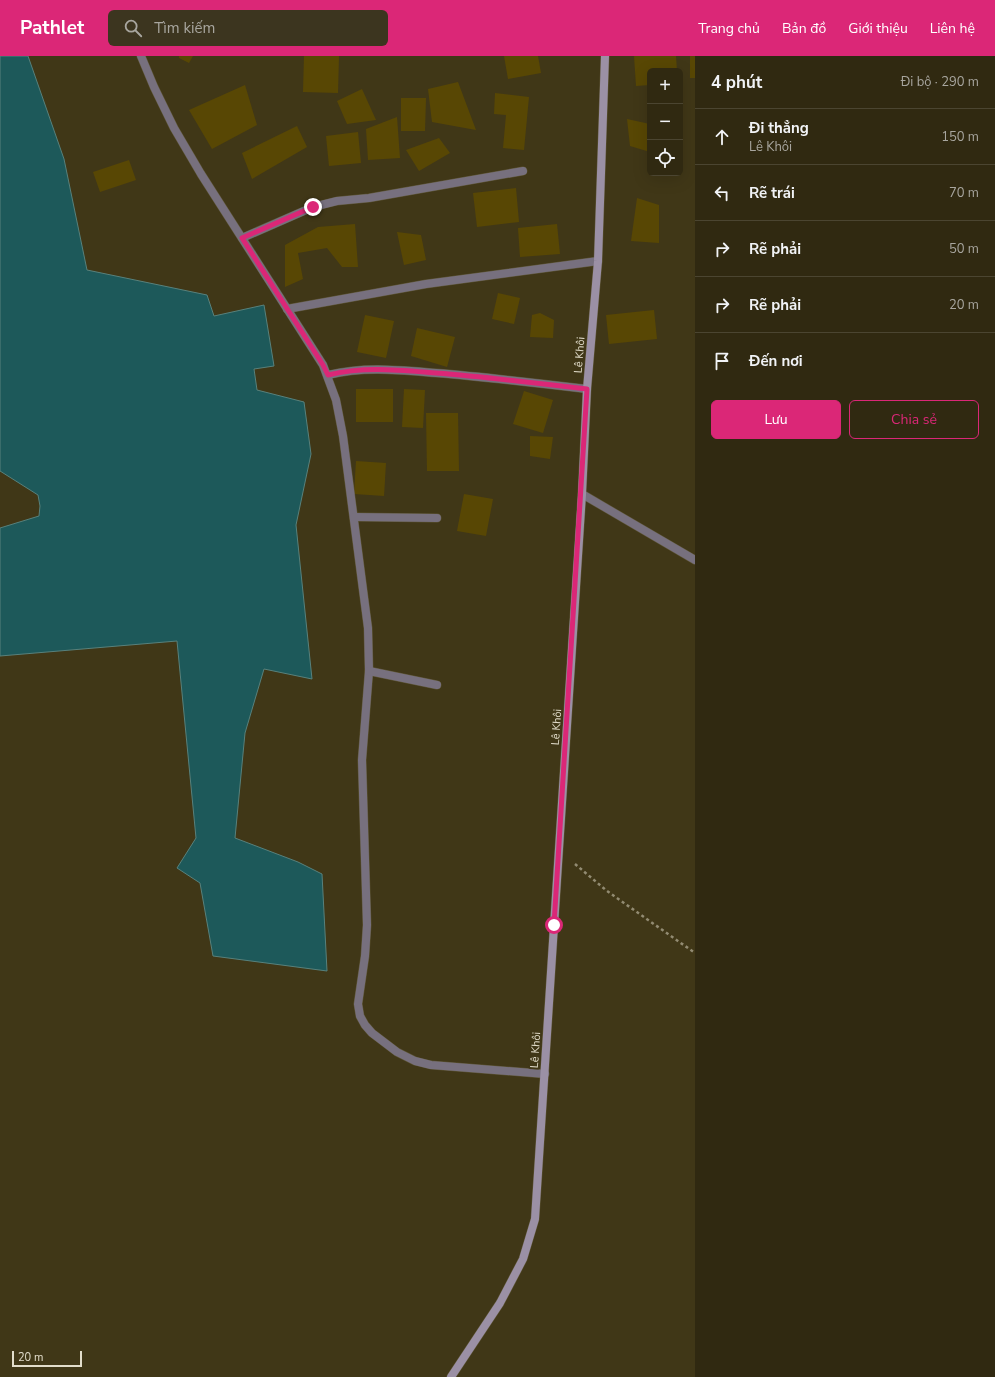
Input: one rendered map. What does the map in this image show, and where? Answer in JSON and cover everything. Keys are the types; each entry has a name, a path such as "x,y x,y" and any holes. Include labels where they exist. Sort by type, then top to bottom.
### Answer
{"street":[{"path":"141,56 174,128 201,174 323,365 328,375 336,400 343,436 368,628 369,671 362,760 367,924 365,956 358,997 360,1016 365,1025 372,1032 397,1052 415,1061 431,1065 545,1074"},
{"name":"Lê Khôi","path":"451,1377 500,1303 523,1259 535,1219 582,494 587,389 598,261 605,56"},
{"path":"242,238 313,207 337,201 369,198 523,171"},
{"path":"287,309 426,284 598,261"},
{"path":"328,375 347,370 403,370 482,376 587,389"},
{"path":"582,494 695,560"},
{"path":"354,517 437,518"},
{"path":"369,671 437,685"}],"path":[{"path":"559,850 607,891 695,953"}],"water":[{"path":"0,56 28,56 64,159 87,270 207,295 214,316 264,305 274,366 254,369 257,390 304,402 311,454 296,525 312,679 264,669 245,733 235,838 298,862 322,874 327,971 213,956 200,883 177,868 196,838 177,641 0,656 0,528 39,516 40,506 38,495 0,471"}],"building":[{"path":"179,56 193,56 189,63 179,58"},
{"path":"304,56 339,56 338,93 303,92"},
{"path":"504,56 538,56 541,73 508,79"},
{"path":"634,56 676,56 677,68 647,68 647,85 636,86"},
{"path":"690,56 695,56 695,78 690,78"},
{"path":"458,82 476,130 432,122 428,89"},
{"path":"245,85 257,125 212,149 189,110"},
{"path":"362,89 376,120 347,124 337,101"},
{"path":"495,93 529,97 524,150 503,148 506,115 494,114"},
{"path":"401,98 426,98 425,131 401,131"},
{"path":"397,117 400,158 368,160 366,129"},
{"path":"627,119 647,123 647,151 630,146"},
{"path":"297,126 307,147 252,179 242,153"},
{"path":"358,132 361,163 329,166 326,136"},
{"path":"439,138 450,153 419,171 406,150"},
{"path":"129,160 136,180 100,192 93,172"},
{"path":"516,188 519,222 477,227 473,193"},
{"path":"637,198 659,205 659,243 631,241"},
{"path":"355,224 358,267 342,267 327,248 298,253 303,279 285,287 285,245 318,227"},
{"path":"557,224 560,254 520,257 518,228"},
{"path":"397,232 421,235 426,260 404,265"},
{"path":"498,293 520,298 514,324 492,319"},
{"path":"654,310 657,339 609,344 606,315"},
{"path":"540,313 554,320 553,338 530,337 532,315"},
{"path":"365,315 394,321 386,358 357,352"},
{"path":"417,328 455,337 447,367 411,356"},
{"path":"356,389 393,389 393,422 356,422"},
{"path":"404,389 425,390 423,428 402,427"},
{"path":"524,391 553,400 543,433 513,424"},
{"path":"426,413 458,413 459,471 427,471"},
{"path":"530,436 553,437 550,459 530,456"},
{"path":"356,461 386,463 384,496 354,494"},
{"path":"464,494 493,499 486,536 457,531"}],"route":[{"path":"313,207 242,238 328,375 347,370 362,369 403,370 482,376 587,389 582,494 554,925"}]}
